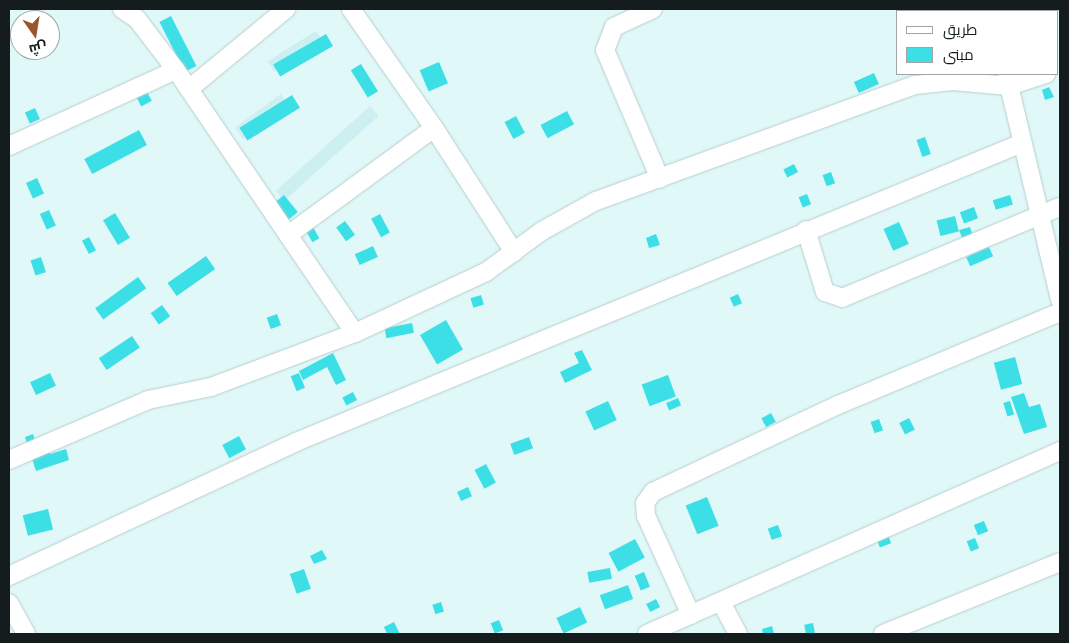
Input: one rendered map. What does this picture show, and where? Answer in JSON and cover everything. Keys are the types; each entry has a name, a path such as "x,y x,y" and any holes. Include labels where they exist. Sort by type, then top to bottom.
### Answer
{"street":[{"path":"122,9 137,18 176,70 355,333"},
{"path":"189,89 286,9"},
{"path":"351,9 434,128 514,252"},
{"path":"653,9 614,27 605,50 660,179"},
{"path":"9,146 176,70"},
{"path":"9,460 148,400 211,387 355,333 486,272 596,200 660,179 914,85 953,81 1007,80 1040,75"},
{"path":"1007,80 1060,300"},
{"path":"288,235 434,128"},
{"path":"9,576 296,442 806,230 1022,143"},
{"path":"806,230 825,292 842,298 1060,207"},
{"path":"692,615 646,516 645,503 653,492 838,405 1060,312"},
{"path":"648,634 1060,451"},
{"path":"883,634 1060,562"},
{"path":"721,602 738,634"},
{"path":"9,603 26,634"}],"shaded area":[{"path":"316,31 323,42 275,72 268,61"},
{"path":"281,94 289,105 243,139 235,128"},
{"path":"370,106 379,116 284,201 276,191"}],"building":[{"path":"171,16 196,66 185,72 159,22"},
{"path":"326,34 333,46 280,77 273,64"},
{"path":"439,62 448,83 429,91 420,70"},
{"path":"361,64 378,91 368,97 351,70"},
{"path":"874,73 879,84 859,93 854,82"},
{"path":"1049,87 1054,97 1045,100 1042,90"},
{"path":"147,92 152,101 141,107 137,98"},
{"path":"292,95 300,108 247,141 239,128"},
{"path":"35,108 40,119 30,123 25,112"},
{"path":"567,111 574,124 548,138 541,125"},
{"path":"516,116 525,133 513,139 505,122"},
{"path":"139,130 147,145 92,174 84,159"},
{"path":"925,137 931,154 922,157 916,140"},
{"path":"794,164 798,172 787,177 783,169"},
{"path":"831,172 835,183 827,186 823,175"},
{"path":"37,178 44,194 33,198 26,183"},
{"path":"807,194 811,204 803,208 799,197"},
{"path":"284,195 298,212 285,222 272,205"},
{"path":"1010,195 1013,205 996,210 993,200"},
{"path":"974,207 978,218 964,223 960,212"},
{"path":"49,210 56,226 47,230 40,214"},
{"path":"115,213 130,238 118,245 103,220"},
{"path":"380,214 390,233 381,237 371,219"},
{"path":"955,216 959,232 940,236 937,221"},
{"path":"345,221 355,235 346,241 336,227"},
{"path":"899,222 909,244 893,251 883,229"},
{"path":"313,227 319,238 312,242 306,231"},
{"path":"970,227 973,236 963,240 959,230"},
{"path":"656,234 660,245 649,248 646,238"},
{"path":"89,237 96,250 89,254 82,241"},
{"path":"373,246 378,257 360,265 355,254"},
{"path":"989,247 993,256 970,266 966,257"},
{"path":"206,256 215,269 177,296 167,283"},
{"path":"41,257 46,272 35,276 31,260"},
{"path":"138,277 146,288 103,319 95,308"},
{"path":"738,294 742,303 734,307 730,298"},
{"path":"481,295 484,305 473,308 470,298"},
{"path":"162,305 170,316 159,325 151,313"},
{"path":"277,314 281,325 271,329 267,318"},
{"path":"446,320 463,349 437,364 420,335"},
{"path":"412,323 414,333 386,338 385,328"},
{"path":"132,336 140,348 107,370 99,358"},
{"path":"582,350 592,370 565,383 560,372 579,363 574,353"},
{"path":"333,353 346,380 336,385 327,367 303,380 299,371"},
{"path":"1015,357 1022,384 1001,390 994,363"},
{"path":"50,373 56,386 36,395 30,382"},
{"path":"299,373 305,388 297,391 291,376"},
{"path":"668,375 676,397 650,406 642,385"},
{"path":"353,392 357,400 346,405 342,397"},
{"path":"1024,393 1029,407 1040,404 1047,427 1024,434 1011,397"},
{"path":"678,398 681,405 669,410 666,403"},
{"path":"608,401 617,420 594,431 585,412"},
{"path":"1010,401 1014,414 1007,416 1003,403"},
{"path":"771,413 776,422 766,427 761,418"},
{"path":"909,418 915,430 905,435 899,423"},
{"path":"879,419 883,430 875,433 871,422"},
{"path":"33,434 38,450 48,447 50,454 66,449 69,460 36,471 25,437"},
{"path":"239,436 246,449 229,458 222,445"},
{"path":"529,437 533,448 514,455 510,444"},
{"path":"486,464 496,483 484,489 475,470"},
{"path":"468,487 472,496 461,501 457,492"},
{"path":"707,497 719,526 697,534 686,506"},
{"path":"48,509 53,529 28,536 23,515"},
{"path":"984,521 988,531 978,535 974,525"},
{"path":"778,525 782,536 772,540 768,529"},
{"path":"887,532 891,543 880,547 876,536"},
{"path":"975,538 979,548 971,552 967,541"},
{"path":"635,539 645,558 618,572 609,553"},
{"path":"322,550 327,559 314,564 310,556"},
{"path":"610,568 612,579 589,583 587,572"},
{"path":"304,569 311,589 297,594 290,574"},
{"path":"644,572 650,587 641,591 635,576"},
{"path":"628,585 633,599 605,609 600,595"},
{"path":"656,599 660,607 650,612 646,604"},
{"path":"441,602 444,612 435,614 432,605"},
{"path":"580,607 587,622 564,633 556,618"},
{"path":"499,620 503,630 495,634 491,623"},
{"path":"394,622 400,634 387,634 384,627"},
{"path":"813,623 815,633 806,634 804,625"},
{"path":"772,626 774,634 763,634 762,629"}]}
